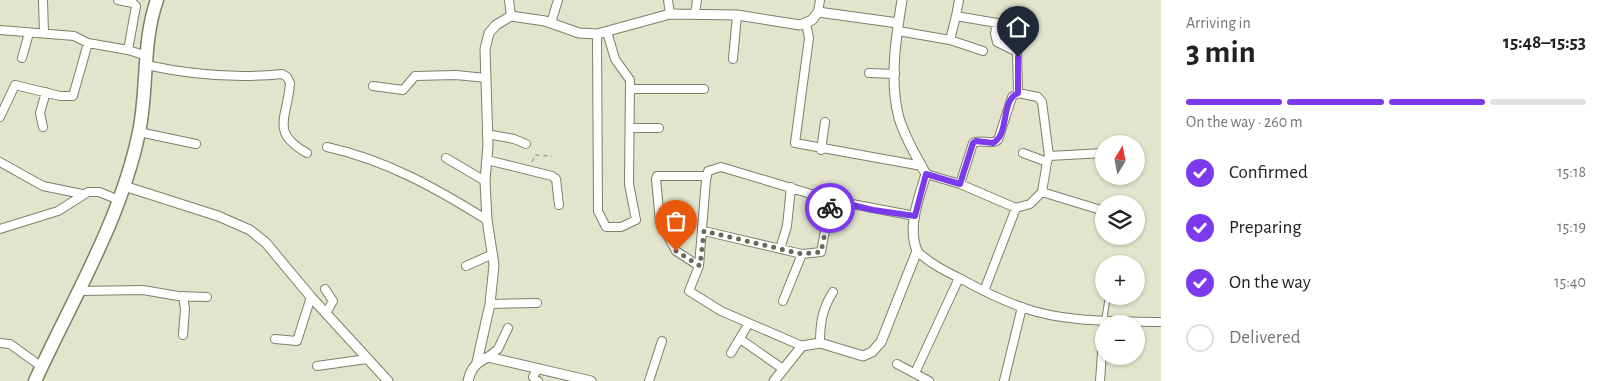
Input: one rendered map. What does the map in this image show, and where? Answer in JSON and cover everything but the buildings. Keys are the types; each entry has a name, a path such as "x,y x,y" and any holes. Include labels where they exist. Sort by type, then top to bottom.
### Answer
{"highway":[{"path":"35,381 79,291 124,186 139,132 146,61 158,0"}],"street":[{"path":"43,0 44,33"},
{"path":"118,0 133,3 136,6 128,50"},
{"path":"509,0 511,16"},
{"path":"551,23 558,0"},
{"path":"668,0 670,14"},
{"path":"695,14 697,0"},
{"path":"468,381 470,371 477,362 490,304 493,254 487,220 485,181 487,134 485,49 489,33 496,24 511,16 551,23 579,33 602,33 670,14 695,14 737,15 800,25 812,20 818,12 820,0"},
{"path":"902,0 895,74 899,119 924,170 912,238 917,251 923,257 959,278 1022,307 1095,322"},
{"path":"950,40 959,0"},
{"path":"818,12 898,27 950,40 983,51"},
{"path":"733,59 737,15"},
{"path":"956,16 997,24 995,34 997,42 1014,50 1018,55 1018,93"},
{"path":"806,23 809,38 794,141 799,146 924,170 1016,208 1030,204 1042,192 1048,159 1042,102 1038,97 1018,93 1012,97 998,140 993,143 976,141 973,143 960,184"},
{"path":"0,30 74,36 88,43 128,50 146,61 187,74 221,77 282,74 290,82 284,125 285,135 291,144 307,152"},
{"path":"22,58 29,33"},
{"path":"602,33 615,59 629,76 629,192 636,220 621,227 606,227 598,210 596,184 602,33"},
{"path":"0,117 15,85 60,96 74,96 88,43"},
{"path":"869,73 895,74"},
{"path":"373,86 403,90 415,76 456,74 486,78"},
{"path":"630,89 704,89"},
{"path":"43,127 40,113 46,92"},
{"path":"821,150 825,122"},
{"path":"630,128 659,128"},
{"path":"139,132 196,144"},
{"path":"487,134 514,139 526,144"},
{"path":"327,147 358,154 409,175 487,220"},
{"path":"1022,153 1048,159 1095,154"},
{"path":"446,158 485,181"},
{"path":"487,160 552,176 556,179 559,205"},
{"path":"0,162 43,186 82,194"},
{"path":"915,216 873,210 831,200 721,167 708,171 702,218 704,231 700,266 689,290 721,311 802,346 820,343 858,356 867,355 881,342 917,251"},
{"path":"700,266 676,251 660,222 656,179 657,176 707,176"},
{"path":"124,186 218,216 250,230 266,243 311,297 327,311 388,381"},
{"path":"780,249 787,226 791,188"},
{"path":"0,229 58,211 82,194 88,192 98,192 119,200"},
{"path":"1042,192 1095,208"},
{"path":"704,231 802,254 821,252 831,200"},
{"path":"984,291 1016,208"},
{"path":"466,266 493,254"},
{"path":"783,301 802,254"},
{"path":"914,374 959,278"},
{"path":"79,291 143,290 183,296 207,296"},
{"path":"326,290 333,298 327,311"},
{"path":"820,343 820,320 827,301 833,292"},
{"path":"183,296 185,309 183,335"},
{"path":"274,339 296,341 311,297"},
{"path":"490,304 537,303"},
{"path":"1004,381 1022,307"},
{"path":"1145,322 1161,322"},
{"path":"731,354 749,323"},
{"path":"477,362 488,357 498,349 508,328"},
{"path":"740,339 783,369"},
{"path":"649,381 662,341"},
{"path":"0,343 10,344 42,367"},
{"path":"774,381 802,346"},
{"path":"488,357 591,381"},
{"path":"317,366 367,359"},
{"path":"897,364 929,381"},
{"path":"1100,381 1101,365"},
{"path":"538,368 533,377 538,381"}],"path":[{"path":"531,172 532,160 535,155 552,156"}],"way so far":[{"path":"676,251 700,266 704,231 802,254 821,252 830,208"}],"route":[{"path":"830,208 831,200 873,210 915,216 926,174 960,184 973,143 976,141 993,143 1000,138 1012,97 1018,93 1018,57"}]}
